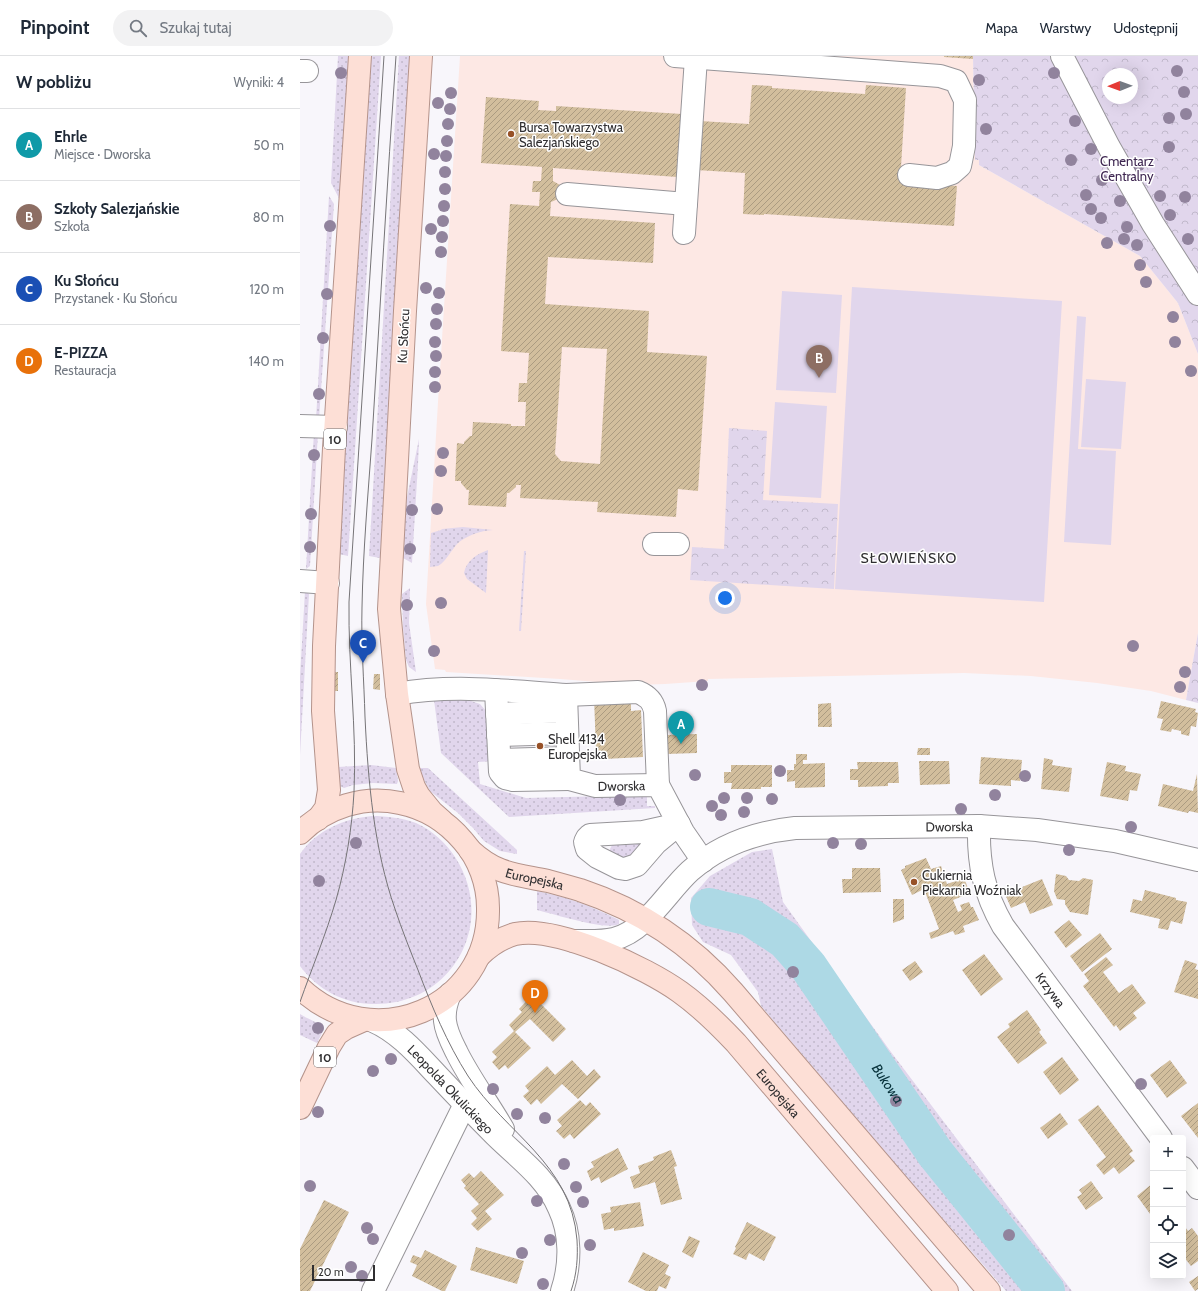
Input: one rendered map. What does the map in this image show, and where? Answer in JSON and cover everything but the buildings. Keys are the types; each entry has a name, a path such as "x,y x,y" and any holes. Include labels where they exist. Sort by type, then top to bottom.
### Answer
{"main road":[{"name":"10","path":"305,829 326,808 329,790 323,711 324,665 336,427 360,56"},
{"name":"Ku Słońcu","path":"421,56 388,609 405,753 411,777 414,788 432,812 441,820"},
{"path":"305,829 342,806 376,800 410,805 430,813 441,820"},
{"name":"10","path":"300,1108 337,1034 346,1028 369,1021 394,1020 414,1015 433,1007 460,985 469,974 479,956 487,929 488,916 488,902 482,875 470,850 457,834 441,820"},
{"name":"Europejska","path":"470,850 483,861 501,871 581,890 621,906 681,942 717,973 989,1291"},
{"name":"Europejska","path":"479,956 492,945 516,934 538,934 573,942 622,960 663,981 695,1004 717,1023 736,1043 947,1291"},
{"path":"300,988 319,1003 333,1011 346,1016 369,1021"}],"street":[{"path":"1062,56 1109,147 1153,224 1198,294"},
{"path":"684,233 686,204 686,57 940,76 956,81 964,100 964,146 960,166 952,173 937,178 909,175"},
{"path":"566,194 686,204"},
{"path":"300,426 336,427"},
{"path":"654,544 678,544"},
{"path":"300,581 328,582"},
{"path":"397,694 414,691 496,690 566,703"},
{"name":"Dworska","path":"496,690 500,772 505,778 513,780 569,779 595,786 658,785 679,824 703,861"},
{"path":"497,714 638,692 647,696 653,703 655,711 658,785"},
{"path":"566,703 569,779"},
{"path":"498,735 567,733"},
{"path":"500,760 568,758"},
{"name":"Dworska","path":"646,920 681,880 703,861 733,844 752,836 795,828 979,826 1037,830 1090,837 1146,847 1198,860"},
{"name":"Krzywa","path":"979,826 979,845 982,872 989,900 996,914 1013,941 1159,1135"},
{"name":"Europejska","path":"573,942 614,939 628,933 646,920"},
{"name":"Leopolda Okulickiego","path":"450,994 447,1000 445,1014 446,1029 450,1039 473,1081 524,1162"},
{"name":"Leopolda Okulickiego","path":"369,1021 382,1025 401,1039 548,1187 559,1206 566,1228 568,1247 568,1289"},
{"path":"373,1291 465,1104"},
{"path":"1185,1171 1198,1188"}],"shaded area":[{"path":"460,56 973,56 975,160 979,160 979,165 1140,256 1178,303 1198,354 1198,633 1186,700 1151,691 1097,683 1031,676 964,673 708,679 708,681 635,685 446,672 445,670 435,669 426,604"}],"green space":[{"path":"338,56 350,56 341,202 331,183"},
{"path":"369,56 381,56 348,556 339,554"},
{"path":"399,56 411,56 380,558 369,556"},
{"name":"Cmentarz Centralny","path":"973,56 1198,56 1198,354 1178,303 1140,256 979,165 979,160 975,160"},
{"path":"329,196 334,204 319,419 316,419"},
{"path":"852,287 1062,301 1044,602 835,589"},
{"path":"782,291 842,295 836,393 776,390"},
{"path":"1077,316 1086,317 1078,449 1116,451 1111,545 1064,542"},
{"path":"1086,379 1126,382 1121,449 1081,447"},
{"path":"775,402 827,406 821,498 769,495"},
{"path":"729,428 767,431 763,500 838,504 834,589 690,580 692,547 724,549"},
{"path":"314,432 318,433 310,566 306,569"},
{"path":"419,439 412,563 403,558 406,502"},
{"path":"463,527 493,530 479,532 465,538 457,544 441,564 430,567 431,533 442,529"},
{"path":"488,550 486,593 467,579 464,573 467,565 473,558"},
{"path":"524,551 526,551 521,631 519,631"},
{"path":"410,588 409,623 416,672 409,667 406,660 403,627 402,594"},
{"path":"305,591 309,594 300,755 300,677"},
{"path":"1198,633 1198,703 1186,700"},
{"path":"434,700 468,700 480,704 486,711 495,761 478,762 480,784 526,798 647,795 647,806 655,806 655,808 509,817 441,753"},
{"path":"371,765 396,768 397,784 373,783 353,785 344,788 340,786 338,767"},
{"path":"420,768 428,768 517,850 517,854 500,851 484,841 458,813 430,791 422,776"},
{"path":"372,816 383,816 411,821 428,829 438,837 455,857 467,882 471,908 469,933 460,956 445,976 425,991 401,1001 373,1004 352,1001 332,994 314,982 300,966 300,854 314,838 332,827 351,820"},
{"path":"642,841 643,844 626,860 610,852 613,843"},
{"path":"772,849 783,902 891,1052 1072,1291 1006,1291 890,1158 761,1006 758,992 731,955 703,942 692,925 691,898 710,876 752,852"},
{"path":"537,891 589,906 619,920 619,924 612,926 592,924 537,910"},
{"path":"300,1014 319,1024 324,1029 317,1043 300,1035"}],"waterway":[{"name":"Bukowa","path":"709,907 750,917 785,940 808,966 935,1153 1046,1291"}],"tram line":[{"path":"300,1002 340,887 346,860 353,806 355,768 349,602 384,56"},
{"path":"396,56 363,586 362,635 365,717 373,814 382,863 395,909 429,998 447,1038 460,1063 483,1097 534,1151 550,1170 563,1190 572,1213 577,1240 577,1266 571,1291"}],"place":[{"name":"Bursa Towarzystwa Salezjańskiego","path":"511,134"},
{"name":"Szkoły Salezjańskie","path":"819,378"},
{"name":"Ku Słońcu","path":"363,663"},
{"name":"Ehrle","path":"681,744"},
{"name":"Shell 4134 Europejska","path":"540,746"},
{"name":"Cukiernia Piekarnia Woźniak","path":"914,882"},
{"name":"E-PIZZA","path":"535,1013"}],"district":[{"name":"SŁOWIEŃSKO","path":"909,558"}]}
